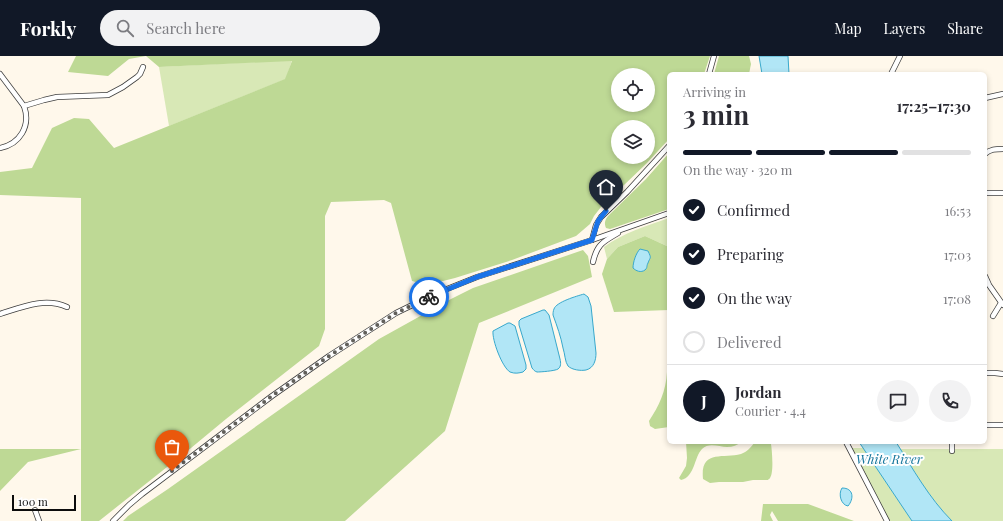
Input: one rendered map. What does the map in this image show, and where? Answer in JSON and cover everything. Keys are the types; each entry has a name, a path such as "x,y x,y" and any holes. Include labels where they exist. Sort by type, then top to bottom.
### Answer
{"street":[{"path":"710,72 714,56"},
{"path":"892,72 900,56"},
{"path":"24,106 57,98 108,94 123,87 137,77 143,67"},
{"path":"0,74 24,106 26,116 24,130 20,137 13,144 0,148"},
{"path":"987,98 1003,94"},
{"path":"592,240 596,225 601,217 627,192 667,148"},
{"path":"987,153 991,150 1003,149"},
{"path":"987,193 1003,193"},
{"path":"113,521 142,494 272,396 329,356 396,313 437,293 477,277 592,240 667,214"},
{"path":"593,262 597,248 602,243 626,228"},
{"path":"987,280 1002,304 993,316"},
{"path":"0,314 27,305 40,303 53,302 68,307"},
{"path":"987,372 1003,374"},
{"path":"987,425 1003,425"},
{"path":"847,444 887,521"},
{"path":"952,444 952,450"},
{"path":"35,510 39,521"}],"green space":[{"path":"76,56 146,56 129,59 108,76 68,72"},
{"path":"146,56 710,56 705,72 667,72 667,141 655,154 655,120 611,120 611,164 646,164 601,207 590,224 576,236 512,260 427,285 412,281 391,203 384,200 331,202 325,216 325,329 319,346 99,521 81,521 81,198 0,195 0,172 32,168 52,128 74,118 89,119 114,148 285,79 292,61 159,67"},
{"path":"719,56 749,56 751,64 749,72 715,72"},
{"path":"292,60 286,79 169,126 159,67"},
{"path":"667,155 667,210 610,229 606,228 605,222 608,216 646,179"},
{"path":"667,219 667,246 645,236 618,247 607,259 604,247 635,230"},
{"path":"645,236 667,246 667,310 614,312 602,274 607,259 618,247"},
{"path":"583,250 588,256 592,277 479,323 445,431 345,521 123,521 379,339 473,288"},
{"path":"667,372 667,427 655,429 650,426 649,421 656,410 665,386"},
{"path":"686,444 738,444 729,447 711,445 705,447 699,453 692,471 686,478 681,480 679,478 686,466"},
{"path":"753,444 771,444 772,471 768,480 710,483 703,479 705,463 709,459 720,456 741,454 747,451"},
{"path":"849,448 863,448 912,521 887,521"},
{"path":"0,449 81,449 28,462 0,491"},
{"path":"900,449 1003,449 1003,521 952,521 931,496"},
{"path":"763,504 808,504 854,521 778,521 772,511 770,515 773,521 761,521"}],"water":[{"path":"759,56 788,56 789,72 762,72"},
{"path":"640,249 648,251 650,259 645,270 637,271 633,268 635,258"},
{"path":"584,294 588,297 591,306 596,353 593,366 586,370 577,370 568,366 567,364 553,314 554,309 559,304"},
{"path":"545,310 549,315 560,359 560,365 556,370 537,372 532,368 519,321"},
{"path":"508,323 515,326 526,365 526,369 523,372 510,372 504,365 496,347 493,331"},
{"name":"White River","path":"860,444 897,444 936,503 952,521 912,521"},
{"path":"842,488 846,488 852,494 848,506 844,504 841,499 840,493"}],"way so far":[{"path":"172,471 272,396 329,356 396,313 429,297"}],"route":[{"path":"429,297 477,277 592,240 596,225 606,211"}]}
